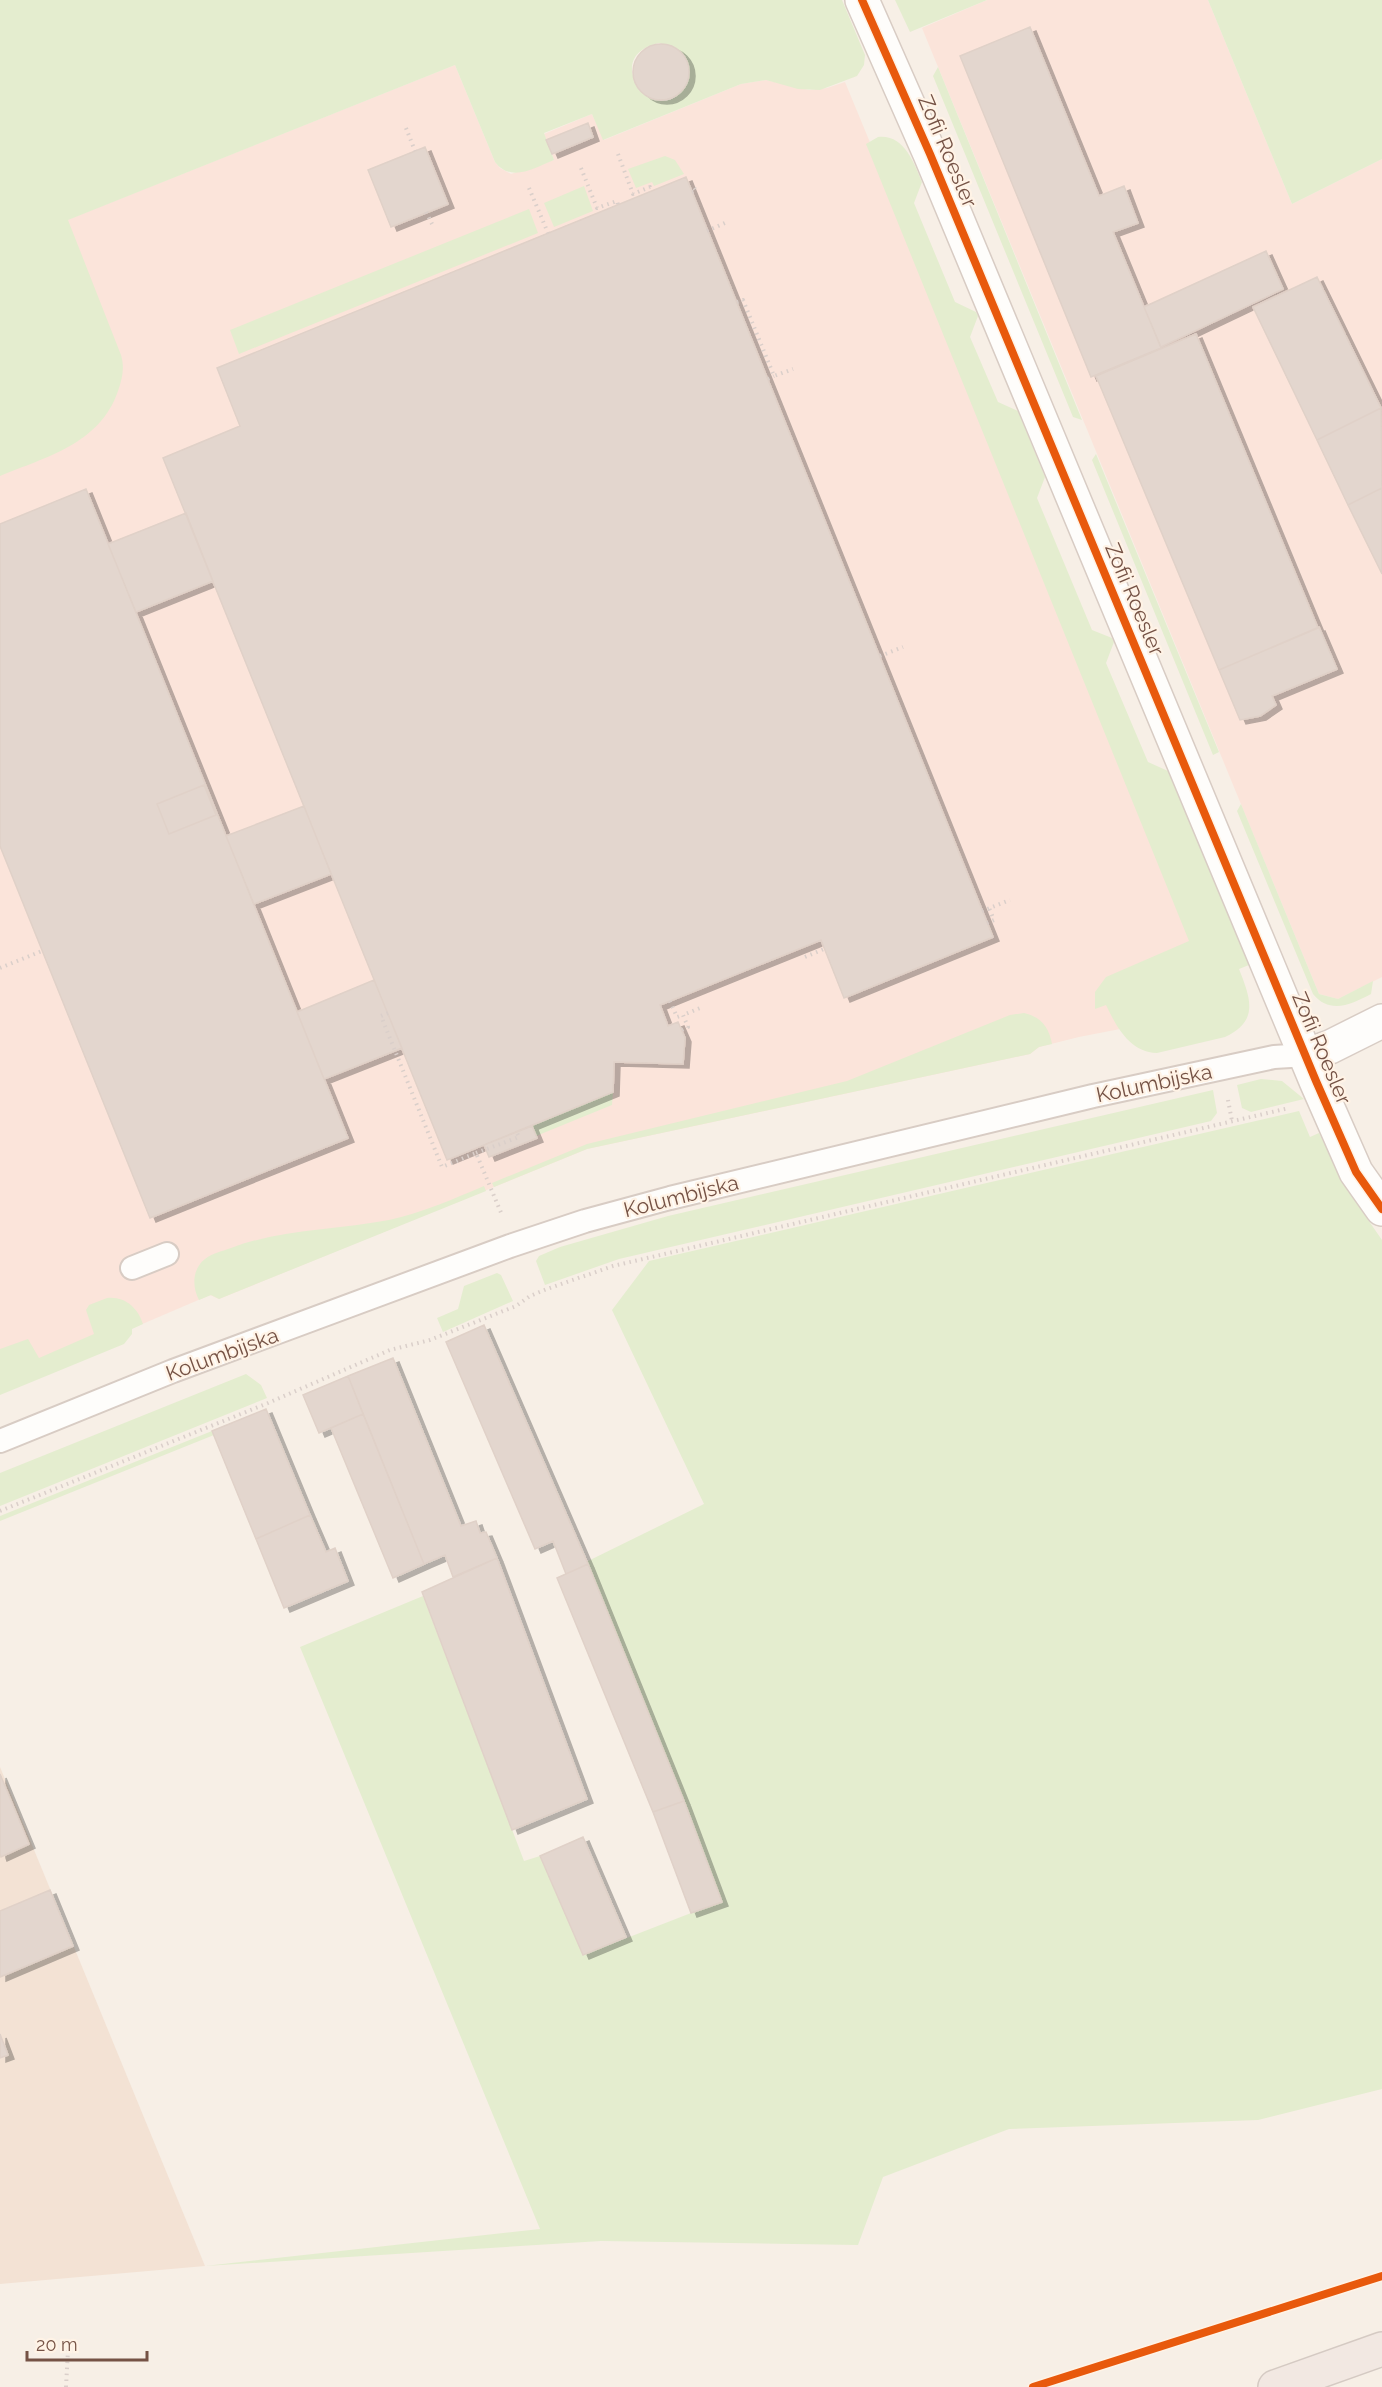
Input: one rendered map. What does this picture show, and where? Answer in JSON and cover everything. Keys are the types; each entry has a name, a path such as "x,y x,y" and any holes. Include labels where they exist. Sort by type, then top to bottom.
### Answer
{"highway":[{"path":"1275,2387 1382,2349"}],"street":[{"name":"Zofii Roesler","path":"862,0 938,174 1324,1099 1356,1172 1382,1209"},
{"name":"Kolumbijska","path":"1306,1055 1330,1047 1382,1021"}],"lane":[{"name":"Kolumbijska","path":"0,1441 173,1371 499,1250 585,1221 670,1198 1093,1096 1274,1057 1306,1055"},
{"path":"132,1268 167,1254"}],"path":[{"path":"406,128 415,151"},
{"path":"618,154 633,194 650,187 652,191"},
{"path":"581,168 597,208 617,201 618,205"},
{"path":"692,192 696,191 693,186"},
{"path":"529,188 548,233"},
{"path":"426,212 432,224"},
{"path":"707,231 728,222"},
{"path":"737,302 743,300 774,376"},
{"path":"763,366 769,363"},
{"path":"768,379 793,369"},
{"path":"880,656 903,647"},
{"path":"982,911 1010,900"},
{"path":"987,923 994,920 989,908"},
{"path":"805,957 824,949"},
{"path":"0,968 42,951"},
{"path":"670,1001 678,1017 700,1008"},
{"path":"388,1013 381,1016 442,1167 455,1159 476,1153 500,1141 519,1137 516,1131"},
{"path":"682,1030 688,1027 683,1015"},
{"path":"0,1511 268,1403 390,1350 430,1340 516,1306 547,1289 613,1266 1324,1099"},
{"path":"476,1153 504,1222"},
{"path":"66,2387 68,2350"}],"shaded area":[{"path":"987,0 1208,0 1292,204 1382,159 1382,977 1338,999 1319,994 922,28"},
{"path":"455,65 495,162 511,174 554,160 544,134 592,114 604,140 741,84 766,80 809,90 827,88 845,82 1218,983 1131,1033 1120,1029 1079,1037 1039,1047 1030,1054 587,1149 219,1299 210,1295 0,1385 0,452 67,220"},
{"path":"0,1767 205,2266 0,2284"}],"green space":[{"path":"0,0 842,0 865,55 864,65 857,76 820,90 798,89 766,80 741,84 603,140 592,114 544,133 554,160 531,170 515,173 508,172 495,162 455,65 68,220 121,355 123,369 121,382 110,409 85,436 53,455 0,476","holes":["659,43 679,50 687,64 688,72 687,80 677,96 664,101 652,98 640,89 633,77 633,63 640,51"]},
{"path":"895,0 987,0 910,32"},
{"path":"1208,0 1382,0 1382,159 1292,204"},
{"path":"938,67 1082,420 1073,417 933,76"},
{"path":"878,137 895,140 907,151 922,182 914,203 955,302 976,312 978,316 970,337 998,402 1018,411 1045,477 1037,498 1092,630 1112,638 1114,642 1106,663 1148,762 1168,771 1249,965 1239,969 1249,999 1248,1016 1244,1024 1225,1037 1157,1053 1148,1052 1126,1037 1106,1005 1095,1009 1095,992 1106,977 1189,941 866,144"},
{"path":"665,156 675,160 684,174 654,186 652,182 636,188 628,169"},
{"path":"584,186 593,211 554,227 544,203"},
{"path":"529,209 538,233 239,354 230,330"},
{"path":"1096,454 1219,752 1213,755 1092,460"},
{"path":"1241,804 1319,994 1338,999 1373,981 1371,994 1349,1004 1334,1006 1313,994 1237,811"},
{"path":"1024,1013 1040,1020 1049,1033 1052,1044 1039,1047 1030,1054 587,1149 494,1187 492,1183 587,1144 847,1081 1010,1015"},
{"path":"1261,1079 1282,1081 1304,1099 1251,1112 1242,1108 1237,1085"},
{"path":"1213,1090 1217,1113 1211,1121 619,1259 545,1285 536,1261 539,1256 560,1247 668,1216"},
{"path":"613,1092 612,1105 536,1136 532,1126"},
{"path":"1299,1111 1310,1137 1319,1133 1346,1188 1382,1240 1382,2089 1258,2120 1009,2129 883,2177 858,2245 601,2241 205,2266 540,2229 300,1647 423,1596 524,1861 540,1856 583,1955 722,1901 586,1562 704,1504 612,1310 649,1261"},
{"path":"484,1186 486,1191 219,1299 211,1295 199,1300 197,1295 194,1278 198,1268 205,1259 214,1254 269,1237 389,1220 413,1214"},
{"path":"497,1273 501,1275 513,1301 443,1332 437,1318 458,1309 464,1286"},
{"path":"107,1298 120,1299 130,1304 138,1313 143,1324 132,1329 132,1334 124,1344 0,1395 0,1349 28,1339 39,1358 94,1334 86,1310 89,1305"},
{"path":"246,1374 261,1385 267,1398 0,1506 0,1473"},
{"path":"212,1431 214,1435 0,1521 0,1516"}],"building":[{"path":"1030,27 1099,196 1124,186 1138,223 1113,232 1161,348 1091,377 960,56"},
{"path":"661,44 672,46 681,52 687,61 689,72 687,83 681,92 672,98 661,100 650,98 641,92 635,83 633,72 635,61 641,52 650,46"},
{"path":"588,123 593,137 552,154 546,140"},
{"path":"425,147 448,204 391,227 368,170"},
{"path":"686,177 993,937 844,998 821,940 660,1005 668,1026 678,1022 685,1038 683,1064 614,1062 613,1092 447,1160 163,458 240,426 217,368"},
{"path":"1266,251 1283,289 1161,347 1144,307"},
{"path":"1317,277 1381,408 1317,440 1253,307"},
{"path":"1196,334 1318,628 1219,670 1096,376"},
{"path":"1381,408 1382,488 1348,505 1317,440"},
{"path":"1382,488 1382,574 1348,505"},
{"path":"86,489 348,1138 150,1218 0,846 0,524"},
{"path":"186,513 213,581 136,612 108,544"},
{"path":"1319,627 1337,669 1272,696 1276,705 1260,716 1240,720 1219,670"},
{"path":"204,785 216,815 169,834 157,804"},
{"path":"304,806 331,874 254,904 226,836"},
{"path":"374,980 402,1048 324,1079 297,1012"},
{"path":"532,1126 537,1138 489,1157 484,1145"},
{"path":"484,1325 588,1564 566,1574 553,1541 535,1549 446,1342"},
{"path":"393,1358 461,1526 476,1521 480,1533 486,1532 497,1558 453,1577 445,1555 424,1564 348,1376"},
{"path":"348,1376 363,1414 319,1433 303,1395"},
{"path":"266,1409 310,1515 256,1539 212,1431"},
{"path":"363,1414 424,1564 393,1578 331,1428"},
{"path":"310,1515 326,1552 335,1548 348,1581 284,1608 256,1539"},
{"path":"497,1558 587,1799 512,1830 422,1592"},
{"path":"588,1564 684,1801 653,1812 557,1578"},
{"path":"0,1774 29,1844 1,1857 0,1854"},
{"path":"684,1801 722,1902 691,1913 653,1812"},
{"path":"583,1837 626,1937 583,1955 540,1856"},
{"path":"50,1890 73,1946 0,1977 0,1911"},
{"path":"0,2034 8,2055 0,2058"}],"cycle path":[{"path":"862,0 930,154 1316,1081 1356,1172 1382,1209"},
{"path":"1033,2387 1382,2276"}]}
